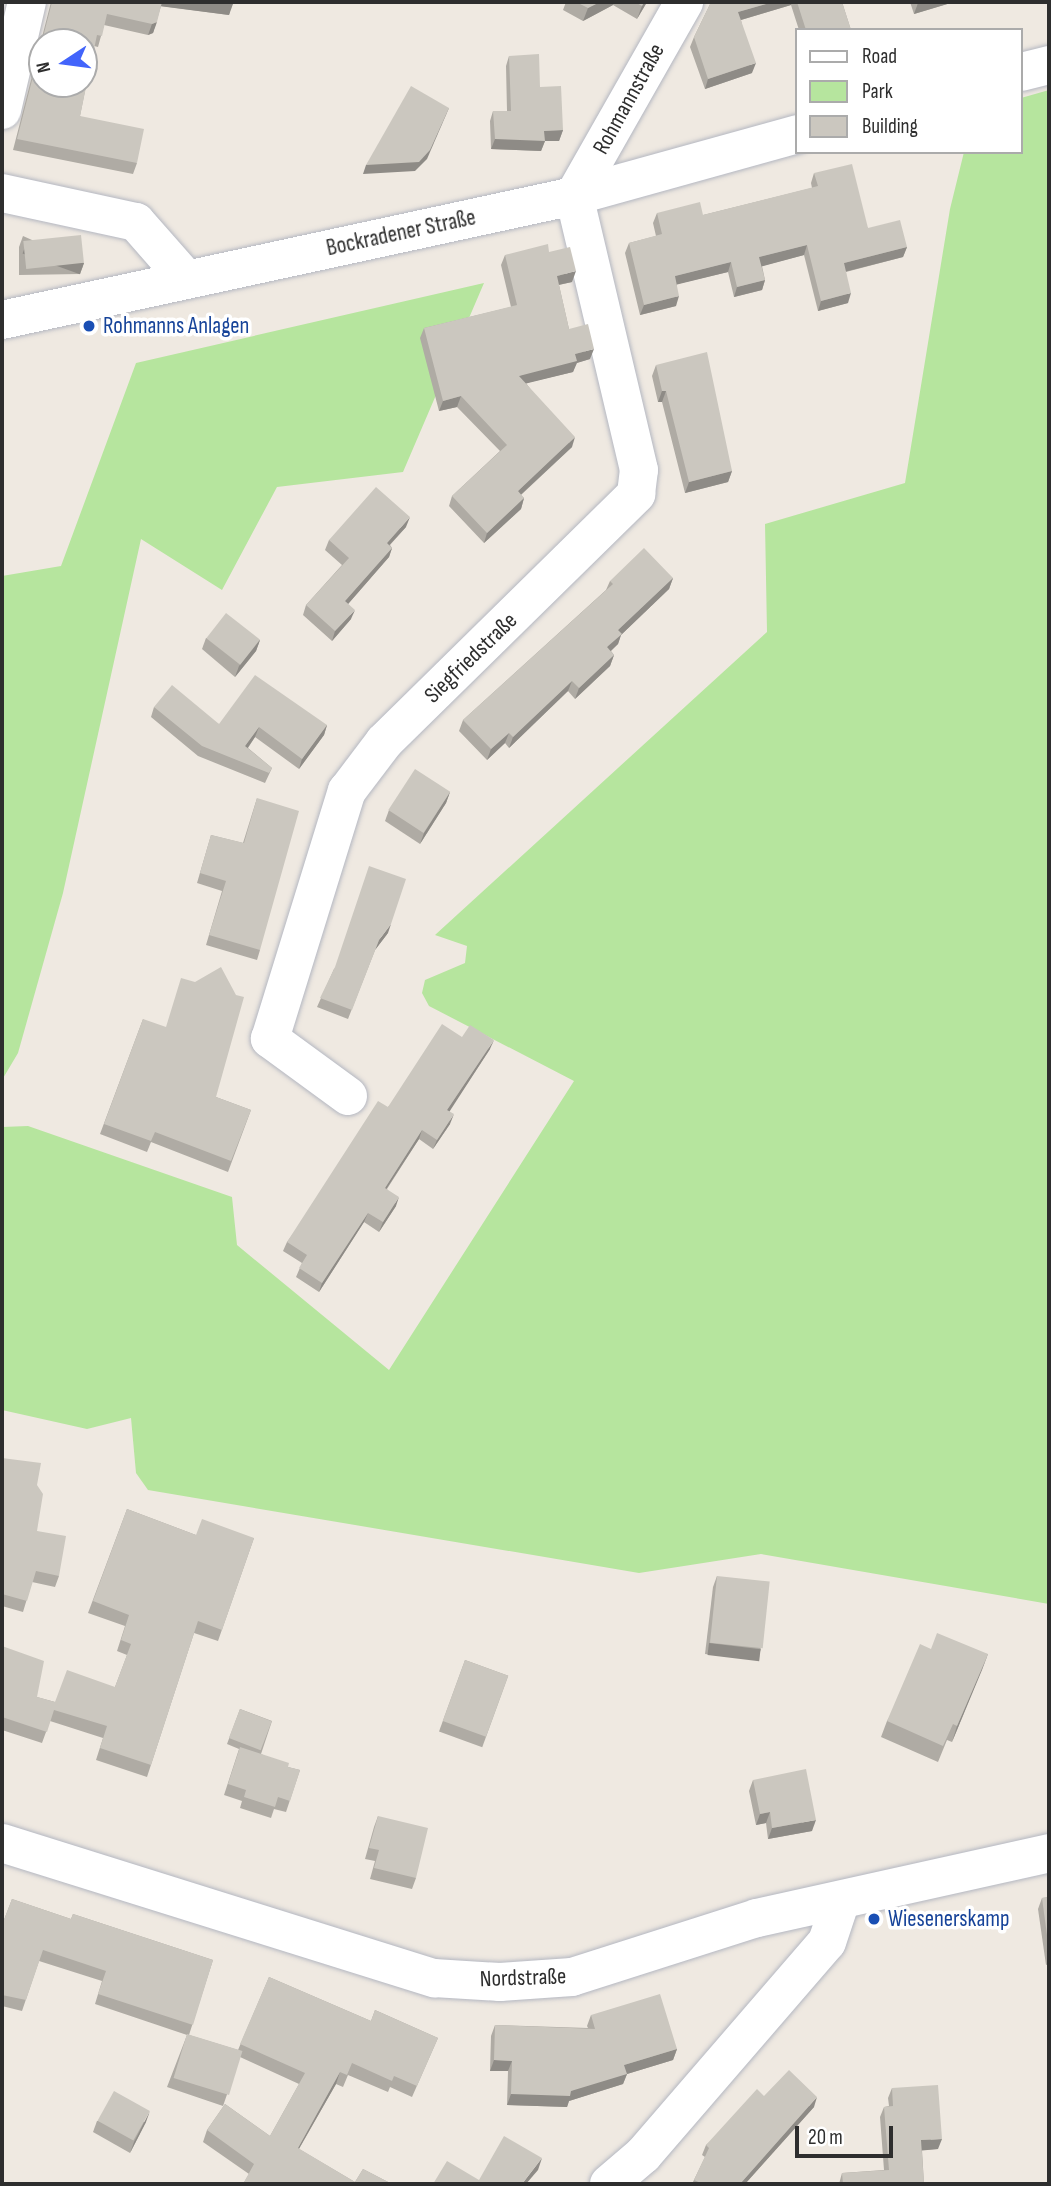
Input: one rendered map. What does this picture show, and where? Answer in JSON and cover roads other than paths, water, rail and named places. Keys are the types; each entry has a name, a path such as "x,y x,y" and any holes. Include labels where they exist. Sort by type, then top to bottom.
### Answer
{"street":[{"path":"2,110 27,2"},
{"name":"Rohmannstraße","path":"575,196 684,2"},
{"path":"1023,72 1049,65"},
{"name":"Bockradener Straße","path":"2,320 575,196 796,134"},
{"path":"2,193 136,222 186,279"},
{"name":"Siegfriedstraße","path":"348,1096 270,1040 347,790 384,742 636,494 639,470 575,196"},
{"name":"Nordstraße","path":"2,1843 434,1978 500,1982 572,1977 757,1918 1049,1853"},
{"path":"609,2184 643,2155 827,1942 841,1900"}],"place":[{"name":"Rohmanns Anlagen","path":"89,326"},
{"name":"Wiesenerskamp","path":"874,1919"}]}
